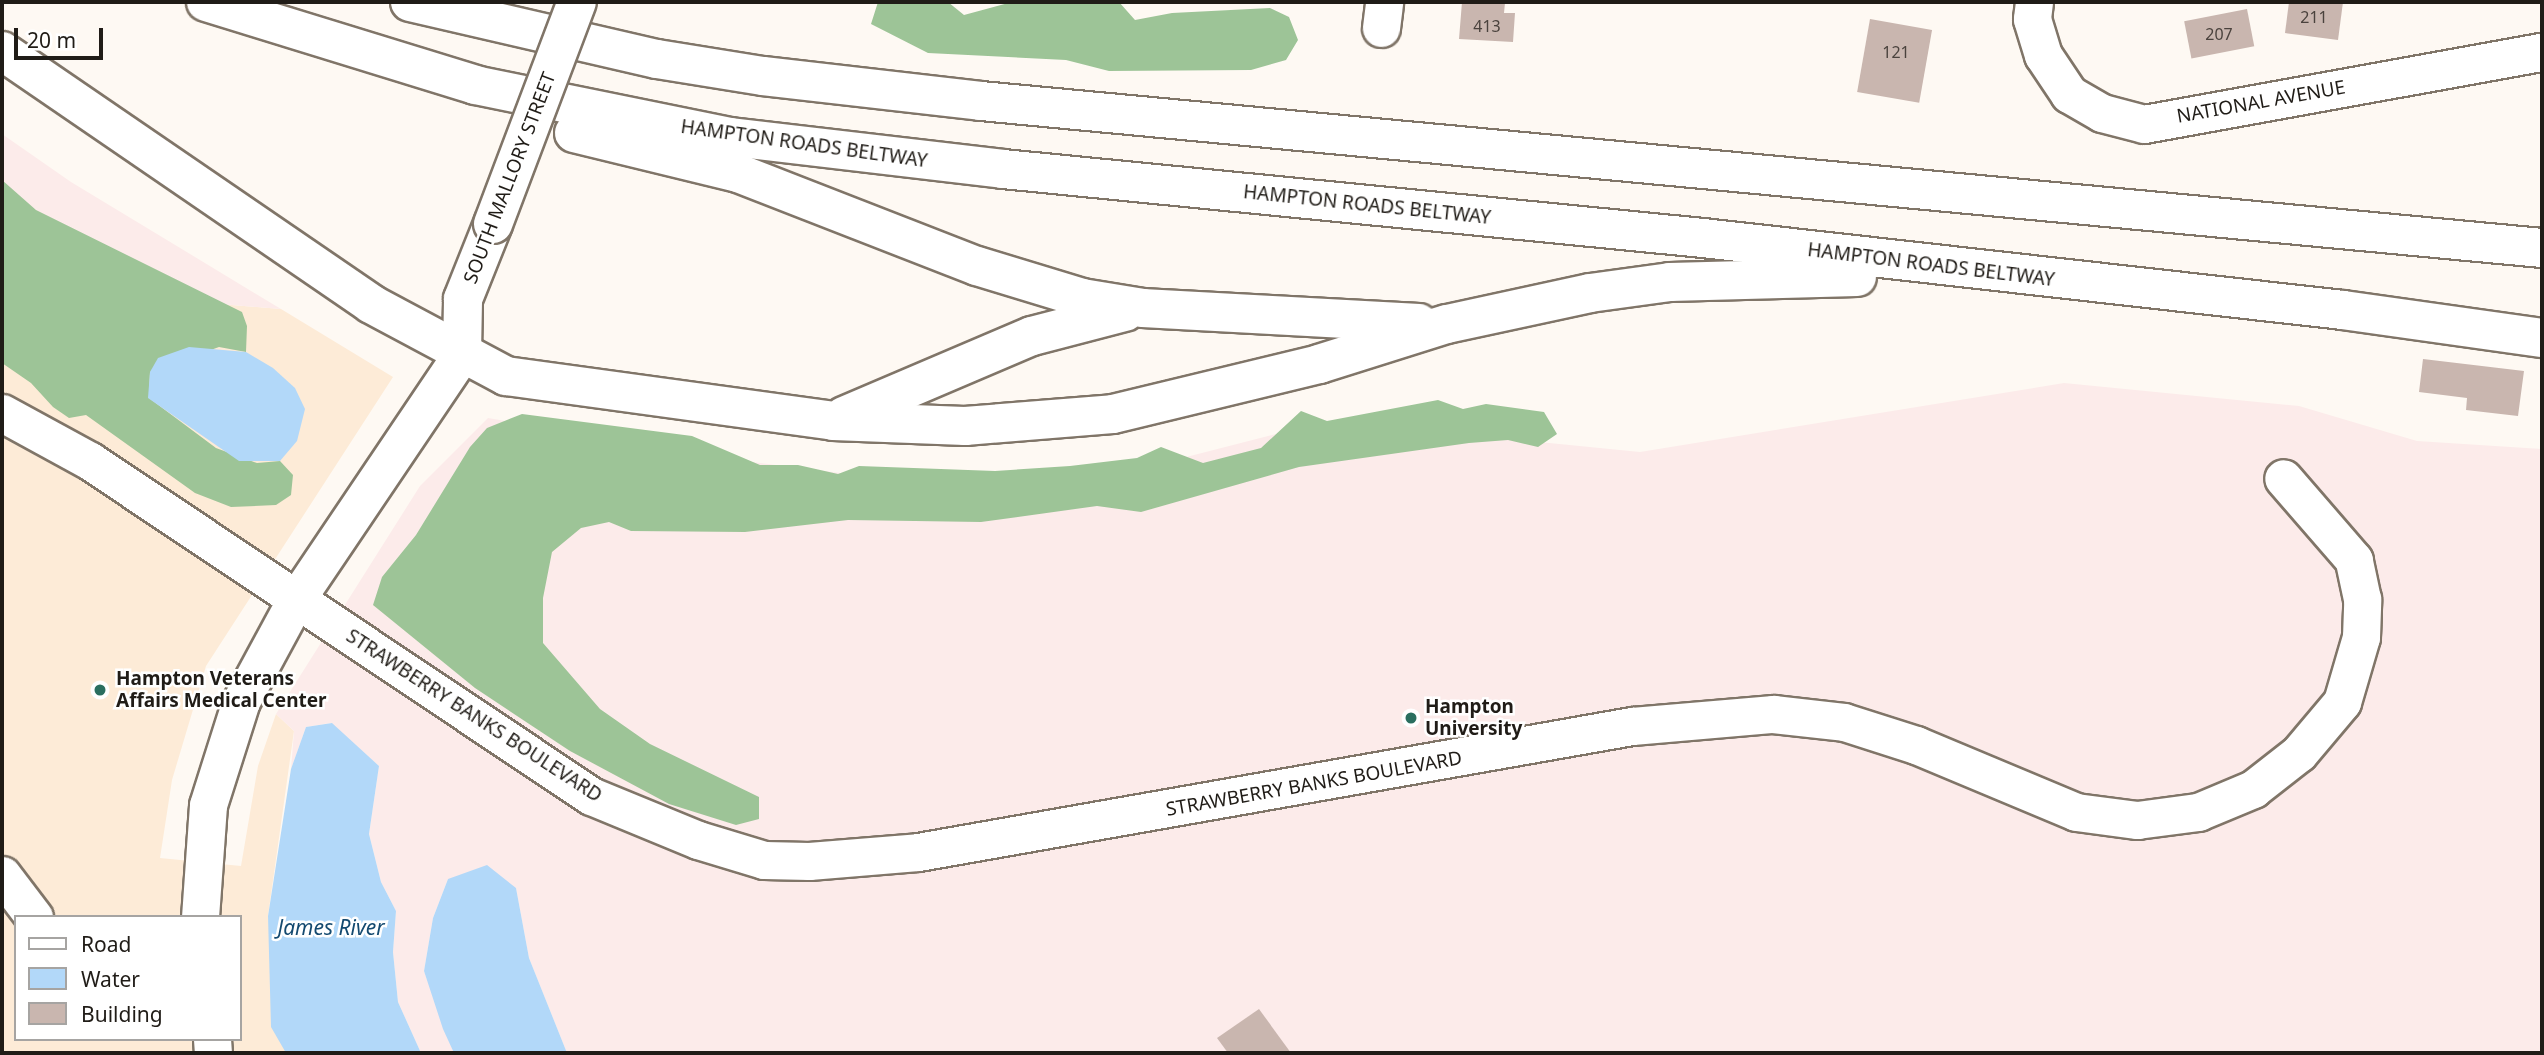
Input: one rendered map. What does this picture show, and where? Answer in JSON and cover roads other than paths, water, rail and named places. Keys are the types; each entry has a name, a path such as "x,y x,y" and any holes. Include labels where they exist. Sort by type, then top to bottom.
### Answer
{"main road":[{"name":"HAMPTON ROADS BELTWAY","path":"206,2 475,85 731,137 2343,310 2542,338"},
{"path":"410,2 657,59 922,94 2542,248"},
{"path":"505,2 781,54 922,94"},
{"name":"SOUTH MALLORY STREET","path":"462,353 463,299 577,2"},
{"path":"268,23 370,81 738,173 1035,287 1143,308 1447,324"},
{"path":"2,51 371,304 462,353 525,381 833,421 965,426 1113,414 1319,364 1447,324 1590,293 1670,282 2032,277"},
{"path":"833,421 1032,336 1143,308"}],"street":[{"name":"NATIONAL AVENUE","path":"2033,10 2043,55 2068,94 2102,113 2144,124 2542,52"},
{"path":"200,915 201,854 212,792 241,701 295,601 462,353"},
{"name":"STRAWBERRY BANKS BOULEVARD","path":"2,412 90,461 295,601 591,796 698,840 764,860 888,857 1237,799 1632,726 1773,714 1844,722 1916,745 2076,812 2137,820 2198,811 2253,789 2299,753 2342,702 2361,637 2362,599 2354,559 2283,478"},
{"path":"2,875 32,915"}],"water":[{"path":"189,347 246,352 273,368 295,388 305,409 297,441 280,461 239,461 148,398 150,372 158,358"},
{"name":"James River","path":"332,723 379,766 369,834 381,882 396,911 393,952 398,1002 421,1053 286,1053 271,1027 268,916 291,769 306,727"},
{"name":"James River","path":"487,865 516,888 529,958 567,1053 454,1053 443,1029 424,971 433,918 448,879"}],"place":[{"name":"Hampton Veterans Affairs Medical Center","path":"100,690"},
{"name":"Hampton University","path":"1411,718"}]}
